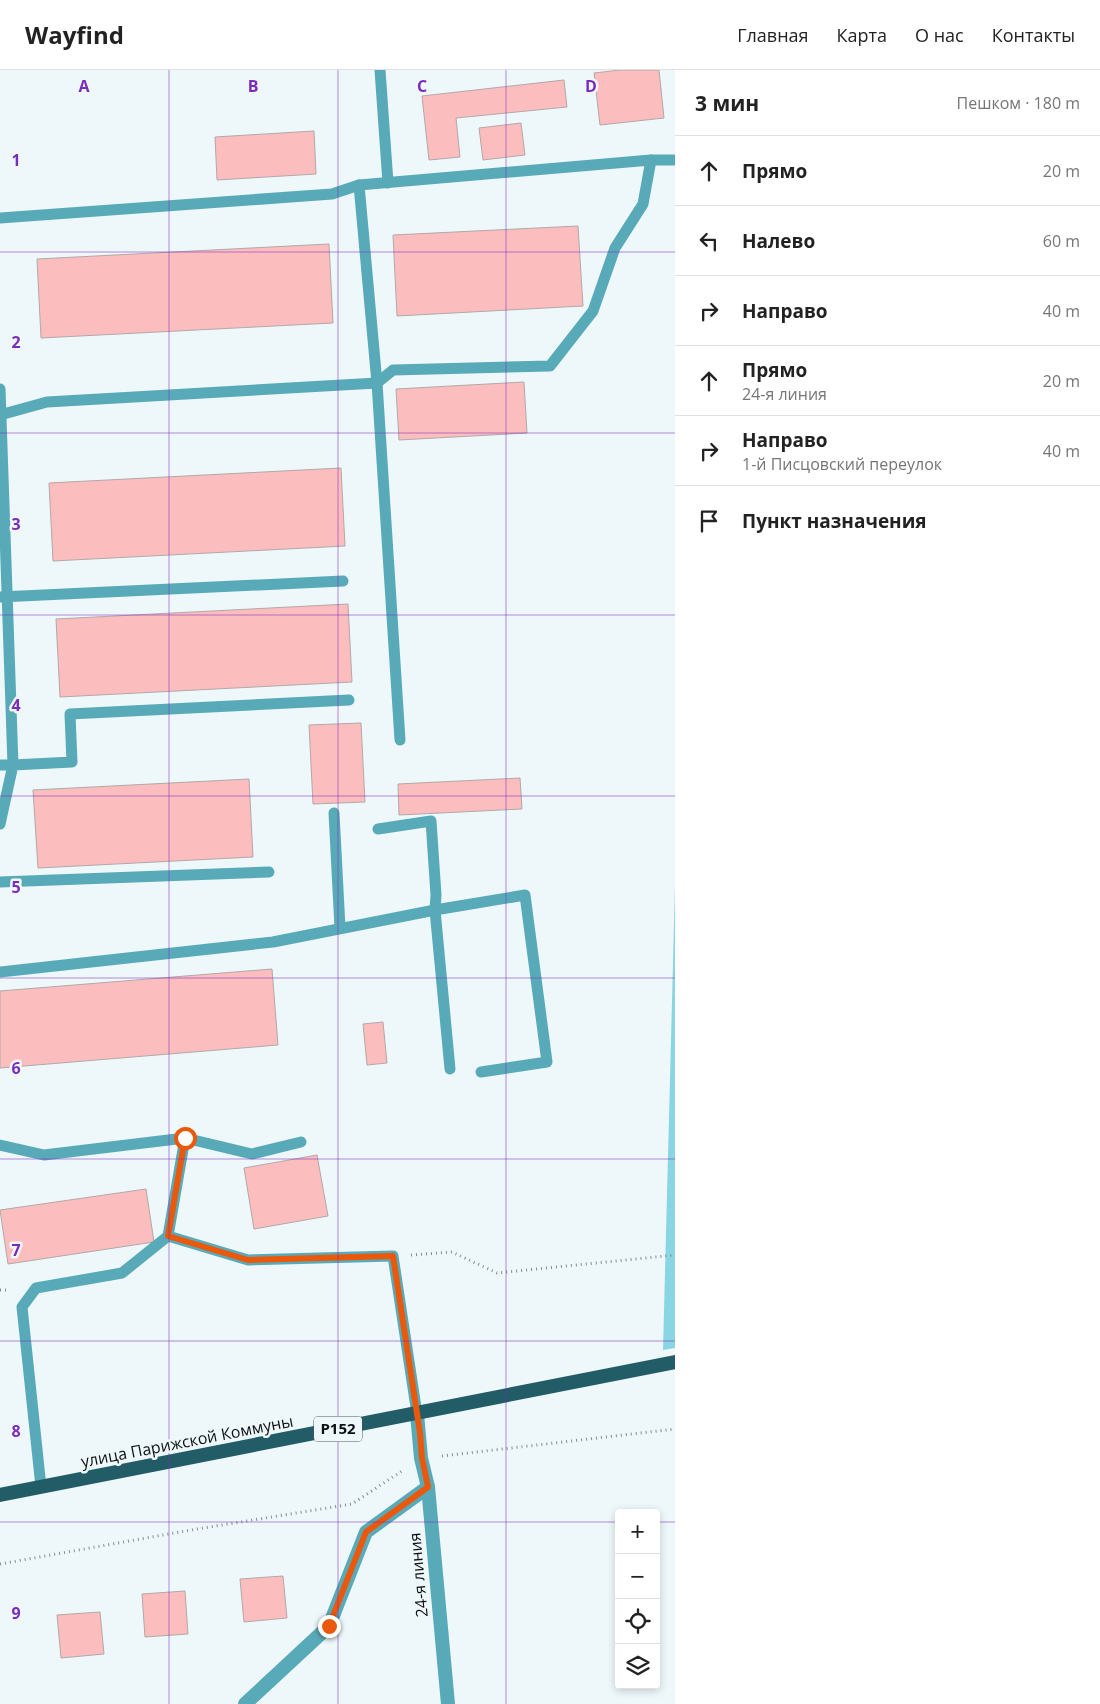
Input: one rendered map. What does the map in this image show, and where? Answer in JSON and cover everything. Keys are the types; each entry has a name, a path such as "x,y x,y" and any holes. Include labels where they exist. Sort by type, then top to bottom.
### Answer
{"main road":[{"name":"улица Парижской Коммуны","path":"0,1495 675,1362"}],"street":[{"name":"24-я линия","path":"417,1414 422,1458 428,1487 448,1704"},
{"path":"245,1704 329,1626 366,1532 428,1487"}],"lane":[{"path":"380,70 388,183"},
{"path":"0,415 47,402 377,383 392,370 550,366 593,311 615,248 643,204 651,160"},
{"path":"0,218 332,194 359,185 651,160 675,160"},
{"path":"359,185 377,383 400,740"},
{"path":"0,389 4,597 13,765 0,824"},
{"path":"4,597 343,581"},
{"path":"0,765 72,762 70,714 349,700"},
{"path":"334,813 340,928"},
{"path":"378,829 431,822 436,895 435,910 450,1069"},
{"path":"0,882 269,872"},
{"path":"0,972 273,942 435,910 525,895 547,1062 481,1072"},
{"path":"41,1487 22,1307 36,1288 122,1273 168,1236 185,1138"},
{"path":"0,1145 44,1155 185,1138 252,1154 301,1142"},
{"path":"168,1236 248,1260 393,1256 417,1414"}],"path":[{"path":"393,1256 452,1252 497,1273 675,1255"},
{"path":"0,1564 352,1504 422,1458 675,1429"}],"shaded area":[{"path":"675,885 675,1348 663,1350"}],"building":[{"path":"620,70 659,70 664,118 600,125 594,73"},
{"path":"564,80 567,107 456,118 460,157 429,160 422,96"},
{"path":"521,123 525,155 483,160 479,128"},
{"path":"314,131 316,174 217,180 215,137"},
{"path":"578,226 583,306 397,316 393,235"},
{"path":"329,244 333,323 41,338 37,259"},
{"path":"524,382 527,433 399,440 396,389"},
{"path":"341,468 345,546 53,561 49,483"},
{"path":"348,604 352,682 60,697 56,619"},
{"path":"361,723 365,802 313,804 309,725"},
{"path":"520,778 522,809 399,815 398,784"},
{"path":"249,779 253,857 38,868 33,790"},
{"path":"272,969 278,1045 0,1068 0,991"},
{"path":"383,1022 387,1063 367,1065 363,1024"},
{"path":"317,1155 328,1216 254,1229 244,1168"},
{"path":"146,1189 154,1242 8,1264 0,1210"},
{"path":"283,1576 287,1618 244,1622 240,1579"},
{"path":"185,1591 188,1634 145,1637 142,1594"},
{"path":"100,1612 104,1654 61,1658 57,1615"}],"route":[{"path":"185,1138 168,1236 248,1260 393,1256 420,1433 422,1458 428,1487 366,1532 329,1626"}]}
